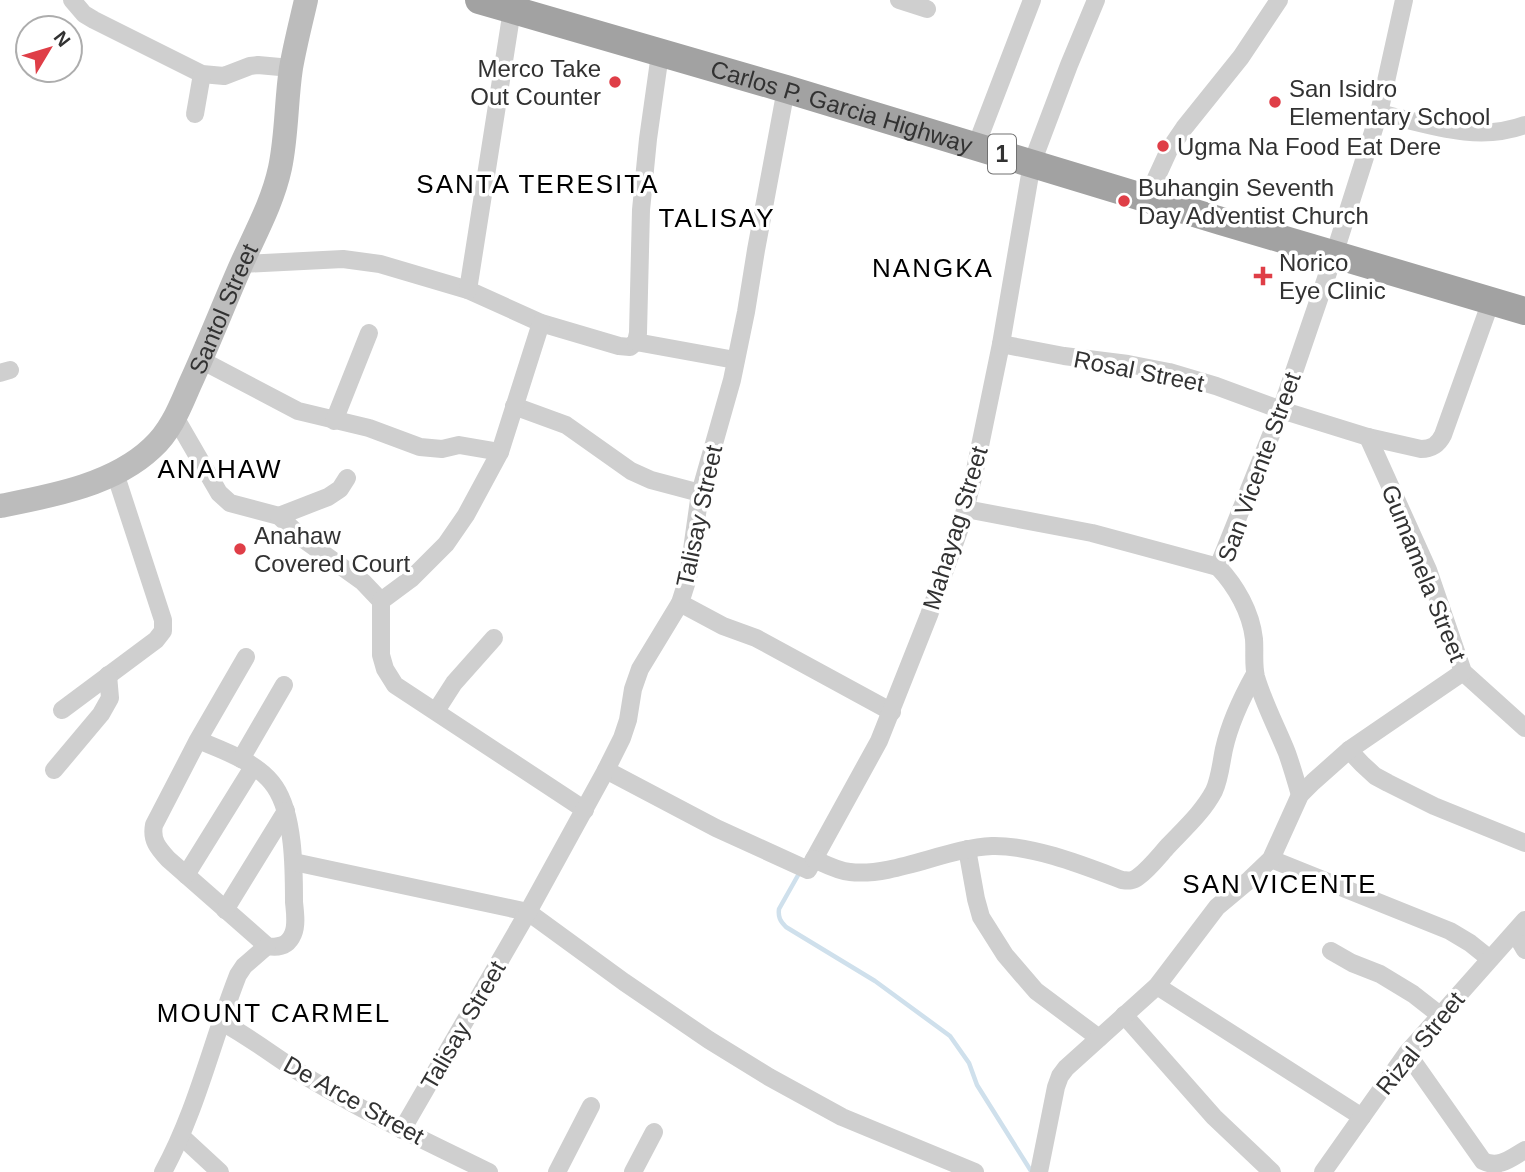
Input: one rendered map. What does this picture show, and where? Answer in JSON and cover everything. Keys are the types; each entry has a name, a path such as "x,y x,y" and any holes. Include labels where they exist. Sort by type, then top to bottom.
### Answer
{"highway":[{"name":"Carlos P. Garcia Highway","path":"479,0 522,8 660,54 786,89 1525,311"}],"main road":[{"name":"Santol Street","path":"0,506 66,491 115,473 143,456 166,433 270,204 280,168 291,68 306,0"}],"street":[{"path":"72,0 84,14 111,30 202,75 224,76 258,65 291,68"},
{"path":"898,0 927,9"},
{"path":"976,146 1032,0"},
{"name":"Mahayag Street","path":"811,864 862,775 892,712 965,509 1001,344 1032,163 1096,0"},
{"path":"1147,198 1184,128 1241,57 1279,0"},
{"name":"San Vicente Street","path":"1300,795 1288,756 1255,674 1254,637 1250,620 1230,580 1218,567 1281,410 1334,255 1379,113 1404,0"},
{"path":"468,289 522,8"},
{"path":"242,264 315,259 360,261 404,270 468,289 541,323 630,347 636,342 638,332 641,210 660,54"},
{"path":"195,114 202,75"},
{"name":"Talisay Street","path":"402,1130 606,771 628,720 640,668 680,603 688,578 700,493 732,380 786,89"},
{"path":"1379,113 1462,132 1497,133 1525,125"},
{"name":"Rosal Street","path":"1001,344 1169,372 1368,437 1429,449 1435,446 1443,435 1491,302"},
{"path":"381,601 412,578 446,544 466,515 500,452 541,323"},
{"path":"334,421 369,333"},
{"path":"636,342 735,360"},
{"path":"201,360 298,411 369,428 420,447 442,449 459,444 500,452"},
{"path":"514,406 566,425 631,471 651,480 700,493"},
{"path":"175,417 219,494 230,503 279,516 303,538 363,582 381,601 381,655 385,670 396,685 585,810"},
{"name":"Gumamela Street","path":"1368,437 1428,570 1463,672 1525,728"},
{"path":"62,710 156,640 163,631 164,624 115,473"},
{"path":"279,516 328,497 340,489 347,478"},
{"path":"965,509 1092,533 1218,567"},
{"path":"680,603 723,626 756,638 892,712"},
{"path":"436,711 454,683 494,638"},
{"path":"198,740 247,763 277,789 286,811 294,862 295,928 289,941 283,946 267,946 159,850 152,834 154,825 198,740 246,657"},
{"path":"1039,1172 1056,1087 1060,1076 1076,1057 1157,986 1217,907 1271,859 1300,795 1349,750 1463,672"},
{"path":"606,771 716,828 811,864 848,872 894,868 967,849 995,846 1046,854 1128,881 1135,879 1147,868 1206,803 1214,790 1232,720 1255,674"},
{"path":"54,770 101,714 110,698 108,675"},
{"path":"186,875 247,763 284,685"},
{"path":"1349,750 1375,776 1388,783 1434,806 1525,843"},
{"path":"225,910 286,811"},
{"path":"967,849 981,917 1004,955 1036,991 1099,1038"},
{"path":"1271,859 1450,931 1471,943 1490,959"},
{"path":"294,862 528,912 698,1033 769,1077 842,1117 975,1172"},
{"path":"1520,927 1525,950"},
{"name":"Rizal Street","path":"1322,1172 1407,1053 1520,927"},
{"path":"163,1172 181,1136 238,975 244,966 267,946"},
{"path":"1331,951 1380,974 1413,994 1440,1016"},
{"path":"1157,986 1362,1117"},
{"path":"1124,1016 1214,1117 1272,1172"},
{"name":"De Arce Street","path":"222,1022 311,1080 402,1130 489,1172"},
{"path":"1407,1053 1483,1161 1506,1168 1525,1150"},
{"path":"556,1172 591,1106"},
{"path":"633,1172 654,1132"},
{"path":"181,1136 220,1172"}],"waterway":[{"path":"801,870 779,909 782,923 875,981 950,1036 969,1063 977,1085 1031,1171"}],"place":[{"name":"Merco Take Out Counter","path":"615,82"},
{"name":"San Isidro Elementary School","path":"1275,102"},
{"name":"Ugma Na Food Eat Dere","path":"1163,146"},
{"name":"Buhangin Seventh Day Adventist Church","path":"1124,201"},
{"name":"Norico Eye Clinic","path":"1263,276"},
{"name":"Anahaw Covered Court","path":"240,549"}],"district":[{"name":"SANTA TERESITA","path":"538,184"},
{"name":"TALISAY","path":"717,218"},
{"name":"NANGKA","path":"933,268"},
{"name":"ANAHAW","path":"220,469"},
{"name":"SAN VICENTE","path":"1280,884"},
{"name":"MOUNT CARMEL","path":"274,1013"}]}
